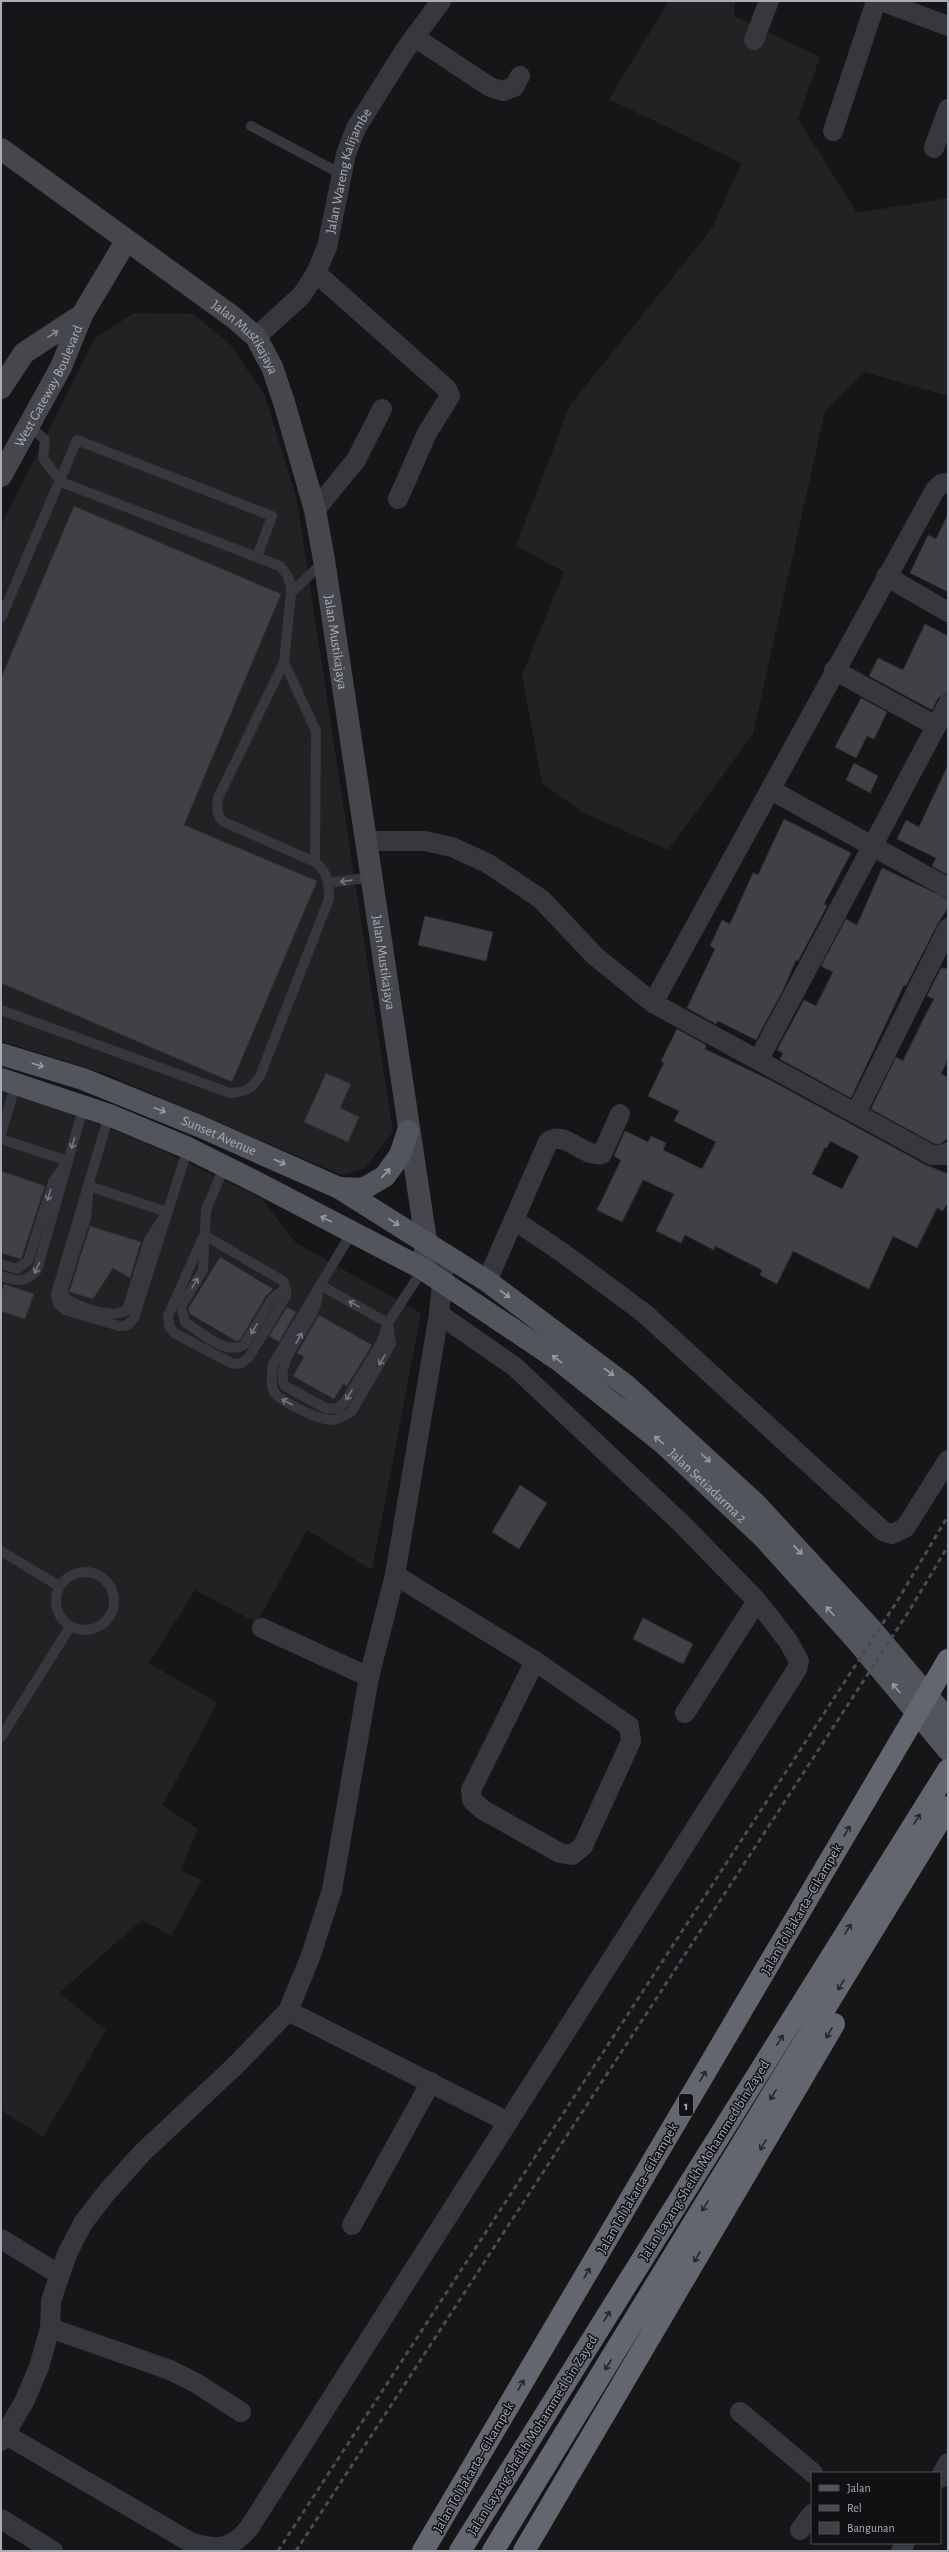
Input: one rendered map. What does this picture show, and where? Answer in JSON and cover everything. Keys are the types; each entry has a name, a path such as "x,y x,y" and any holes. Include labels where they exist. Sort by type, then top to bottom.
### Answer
{"highway":[{"name":"Jalan Tol Jakarta–Cikampek","path":"424,2551 948,1660"},
{"name":"Jalan Layang Sheikh Mohammed bin Zayed","path":"460,2551 948,1770"},
{"name":"Jalan Layang Sheikh Mohammed bin Zayed","path":"493,2551 948,1807"},
{"path":"524,2551 948,1830"},
{"path":"540,2551 638,2359"}],"main road":[{"name":"Jalan Mustikajaya","path":"1,149 232,317 256,337 272,368 284,402 315,510 324,560 373,877 408,1130 426,1241 423,1269"},
{"name":"West Gateway Boulevard","path":"1,476 61,367 82,315 126,241"},
{"name":"West Gateway Boulevard","path":"1,388 24,353 82,315"},
{"name":"Sunset Avenue","path":"1,1054 83,1079 198,1126 339,1188 426,1241"},
{"name":"Sunset Avenue","path":"8,1081 84,1105 188,1148 423,1269"},
{"path":"339,1188 362,1189 385,1176 400,1156 408,1130"},
{"name":"Jalan Setiadarma 2","path":"426,1241 487,1281 632,1391 756,1503 865,1636 948,1750"},
{"name":"Jalan Setiadarma 2","path":"423,1269 557,1358 664,1444 865,1636 948,1720"}],"street":[{"name":"Jalan Wareng Kalijambe","path":"256,337 302,295 316,273 326,246 341,174 356,128 386,80 441,1"},
{"path":"754,40 769,1"},
{"path":"833,131 876,1"},
{"path":"881,1 948,26"},
{"path":"416,38 490,87 504,91 514,87 520,76"},
{"path":"934,148 948,109"},
{"path":"316,273 447,389 450,396 427,433 398,499"},
{"path":"315,510 356,460 382,409"},
{"path":"653,1003 771,790 834,670 886,576 935,490 941,484 948,483"},
{"path":"886,576 948,612"},
{"path":"834,670 936,726"},
{"path":"759,1059 948,704"},
{"path":"771,790 948,888"},
{"path":"367,841 425,841 452,847 487,863 541,899 595,956 653,1003 759,1059 932,1155 944,1155 948,1152"},
{"path":"856,1113 948,928"},
{"path":"487,1281 548,1142 553,1138 559,1138 591,1154 602,1154 620,1114"},
{"path":"514,1220 563,1253 644,1313 883,1531 892,1534 905,1528 948,1460"},
{"path":"439,1314 515,1367 681,1523 757,1601 796,1652 799,1661 797,1669 250,2528 240,2539 226,2549 210,2548 190,2542 2,2436 24,2402 39,2368 50,2328 52,2301 67,2254 83,2223 107,2192 143,2152 235,2066 288,2011 310,1958 332,1890 369,1677 395,1575 439,1314 445,1254"},
{"path":"395,1575 535,1661 625,1722 631,1730 631,1741 625,1757 583,1846 572,1855 560,1853 476,1805 472,1800 472,1790 475,1782 535,1661"},
{"path":"685,1713 757,1601"},
{"path":"262,1628 369,1677"},
{"path":"288,2011 508,2122"},
{"path":"352,2225 430,2082"},
{"path":"1,2239 60,2275"},
{"path":"50,2328 170,2370 196,2383 241,2412"},
{"path":"740,2412 812,2472"},
{"path":"941,2476 948,2463"},
{"path":"800,2530 811,2515"},
{"path":"1,2519 51,2551"}],"lane":[{"path":"251,126 341,174"},
{"path":"1,1010 230,1093 244,1092 253,1087 260,1076 329,899 329,883 325,870 315,862 224,822 218,817 218,798 284,662 291,593 291,584 286,572 280,566 61,482 43,458 46,440 29,425"},
{"path":"1,618 61,482 77,440 272,516 257,557"},
{"path":"291,593 324,560"},
{"path":"284,662 316,732 315,862"},
{"path":"329,883 373,877"},
{"path":"1,1134 8,1081"},
{"path":"1,1276 17,1281 25,1280 37,1270 84,1105"},
{"path":"109,1115 56,1294 58,1304 65,1310 119,1326 128,1325 134,1318 188,1148"},
{"path":"1,1139 68,1161"},
{"path":"1,1264 17,1269 28,1261 53,1182 68,1161"},
{"path":"224,1167 206,1210 203,1270 181,1307 185,1322 228,1348 238,1349 244,1345 272,1299 286,1288"},
{"path":"89,1186 167,1212"},
{"path":"352,1232 273,1364 271,1378 274,1391 278,1397 317,1417 331,1420 352,1411 391,1344 388,1324 423,1269"},
{"path":"204,1234 282,1281 286,1288 286,1296 249,1357 242,1363 233,1364 174,1333 169,1326 168,1316 204,1234"},
{"path":"320,1285 388,1324"},
{"path":"1,1550 59,1586"},
{"path":"89,1571 105,1578 114,1593 113,1610 103,1624 86,1631 70,1627 59,1615 55,1601 59,1586 72,1574 89,1571"},
{"path":"1,1737 70,1627"}],"shaded area":[{"path":"669,1 735,1 734,16 820,57 798,119 857,213 948,198 948,396 865,372 825,411 753,734 668,850 582,812 542,783 522,675 564,572 516,546 570,405 713,227 741,163 609,99"},
{"path":"134,313 193,314 230,344 265,396 297,500 393,1132 364,1169 341,1175 106,1074 1,1041 1,525 95,338"},
{"path":"1,1091 32,1099 144,1142 261,1198 296,1243 421,1313 372,1570 307,1530 257,1623 195,1590 149,1663 217,1703 163,1805 198,1829 180,1870 202,1880 171,1936 142,1920 59,1993 106,2030 43,2137 1,2110"}],"building":[{"path":"74,506 281,594 184,825 317,881 232,1082 1,983 1,678"},
{"path":"948,514 948,592 910,573 928,535 936,539"},
{"path":"925,624 948,636 948,693 938,698 932,710 869,676 878,658 903,670"},
{"path":"861,698 887,712 874,739 867,736 856,758 835,747"},
{"path":"854,763 878,776 870,793 846,780"},
{"path":"948,765 948,875 932,866 936,858 897,839 906,820 919,827"},
{"path":"784,819 851,853 824,904 827,906 798,961 796,960 783,990 756,1040 718,1021 716,1024 687,1008 715,949 710,946 722,920 730,924 753,873 758,875"},
{"path":"882,868 948,899 948,908 938,923 906,986 904,985 851,1098 780,1059 783,1053 777,1050 804,1000 816,1006 833,972 821,966 846,919 857,925"},
{"path":"425,916 493,932 486,961 418,945"},
{"path":"941,968 948,969 948,1059 941,1074 948,1077 948,1138 940,1144 935,1144 871,1109 896,1057 903,1061 934,999 927,996"},
{"path":"677,1029 706,1045 705,1049 770,1080 926,1165 948,1174 948,1202 943,1211 937,1208 917,1248 893,1236 869,1289 793,1251 777,1284 760,1275 762,1270 715,1246 714,1250 685,1235 681,1243 656,1231 674,1194 643,1180 622,1222 597,1210 621,1160 614,1156 625,1131 648,1142 651,1136 666,1143 663,1150 702,1169 716,1142 674,1121 679,1111 648,1096 664,1063 661,1061","holes":["830,1141 859,1156 842,1189 812,1174 825,1147 827,1148"]},
{"path":"326,1073 351,1084 340,1108 359,1117 348,1142 304,1122"},
{"path":"1,1171 45,1186 22,1257 20,1259 1,1253"},
{"path":"90,1226 141,1242 130,1278 113,1268 93,1299 70,1292"},
{"path":"220,1257 273,1289 266,1296 240,1340 236,1341 190,1314 188,1309"},
{"path":"4,1284 34,1294 25,1319 1,1311 1,1293"},
{"path":"287,1307 296,1312 279,1342 269,1336"},
{"path":"319,1315 372,1345 347,1386 343,1384 334,1399 293,1376 304,1357 297,1353"},
{"path":"520,1485 547,1503 519,1549 492,1532"},
{"path":"643,1618 693,1644 683,1664 633,1639"}],"railway":[{"path":"278,2551 896,1603 948,1516"},
{"path":"296,2551 909,1611 948,1546"}]}
